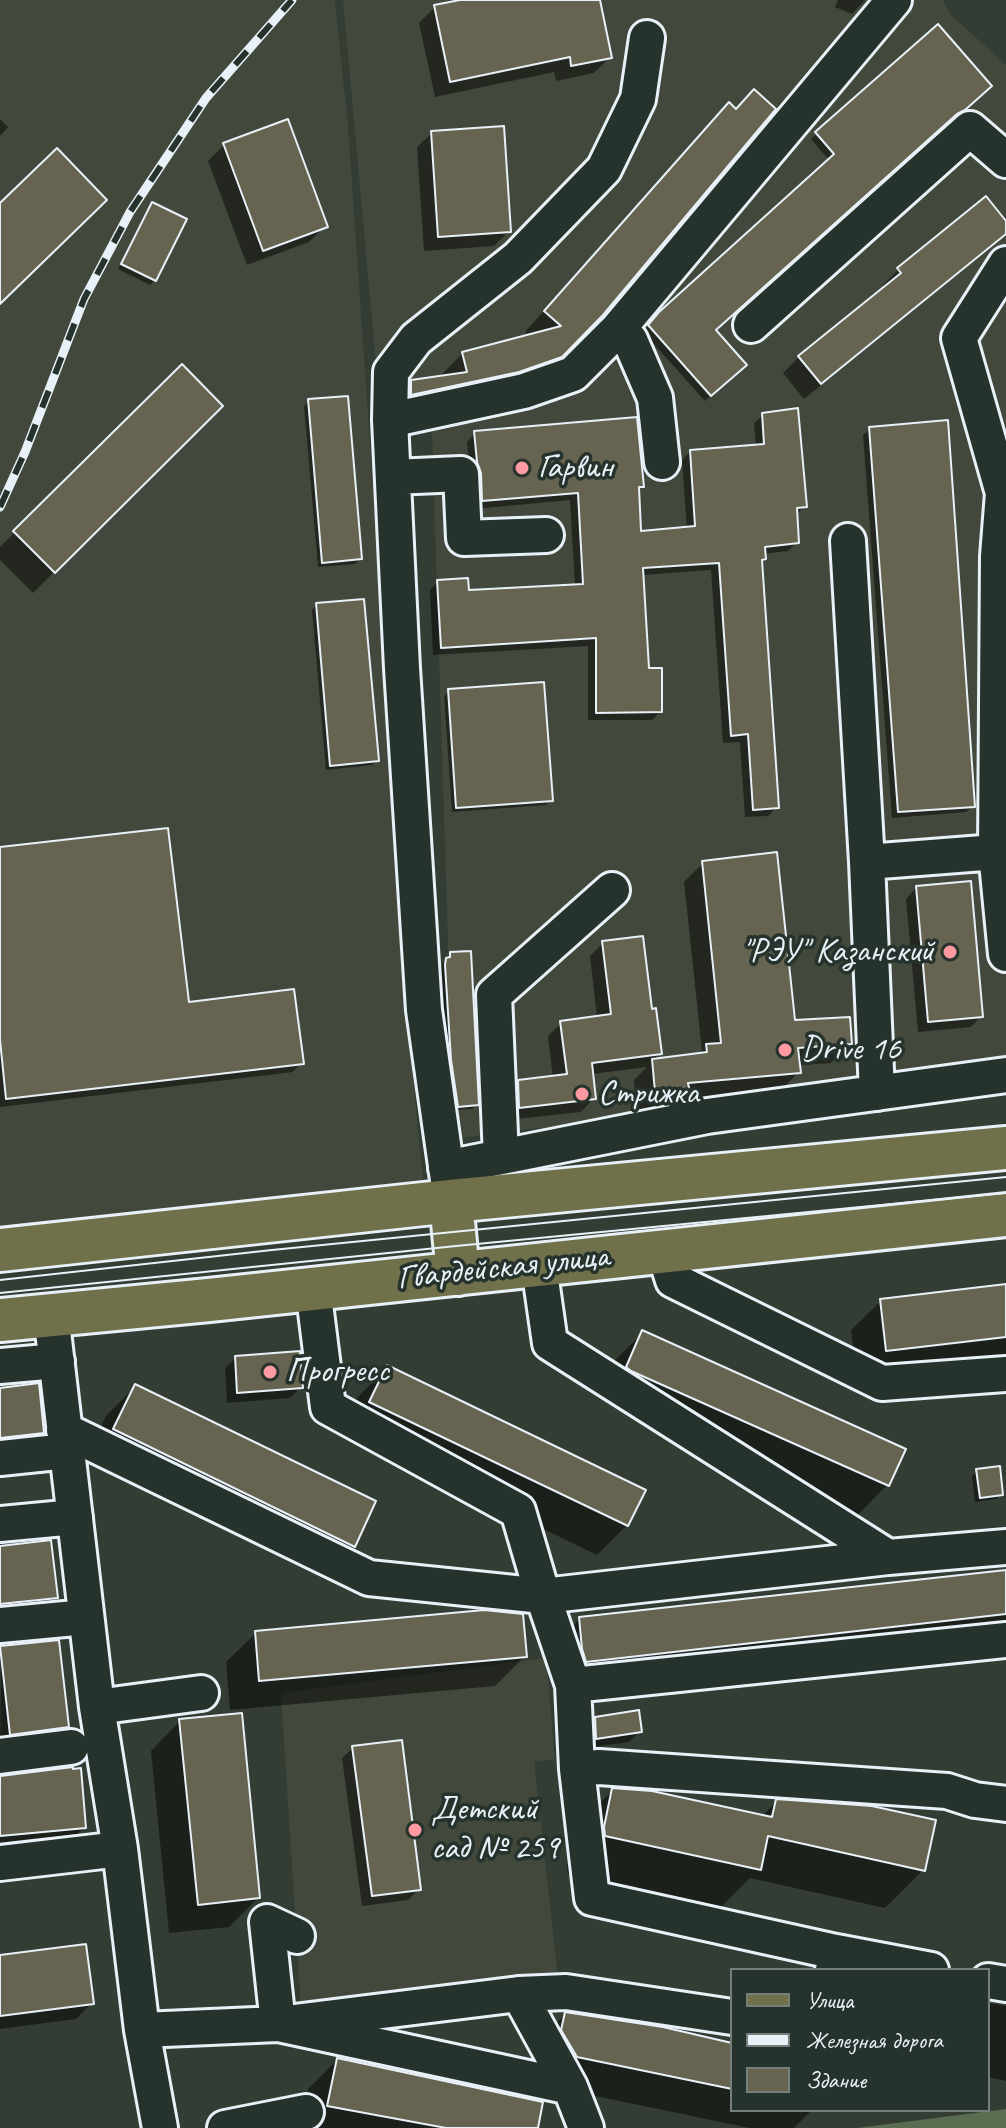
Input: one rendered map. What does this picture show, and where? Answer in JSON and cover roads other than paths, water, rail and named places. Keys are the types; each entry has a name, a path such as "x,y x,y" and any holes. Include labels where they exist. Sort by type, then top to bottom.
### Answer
{"main road":[{"name":"Гвардейская улица","path":"0,1250 449,1184 1006,1148"},
{"path":"449,1184 458,1274"},
{"name":"Гвардейская улица","path":"0,1320 1006,1215"}],"lane":[{"path":"390,420 524,391 573,374 618,329 894,0"},
{"path":"647,38 638,99 604,169 518,258 416,339 391,372 390,420 402,668 424,1010 449,1184 501,1157 707,1116 1006,1075"},
{"path":"751,325 970,129 1006,160"},
{"path":"1006,264 959,338 1004,492 998,556 996,852 1006,954"},
{"path":"618,329 630,340 655,398 662,462"},
{"path":"393,477 461,474 464,538 546,535"},
{"path":"848,541 877,1093"},
{"path":"867,862 996,852"},
{"path":"501,1157 494,995 612,890"},
{"path":"664,1251 673,1280 882,1383 1006,1374"},
{"path":"539,1266 550,1343 888,1557"},
{"path":"313,1288 328,1407 518,1511 573,1685 577,1769 592,1898 835,1961 910,1968"},
{"path":"51,1314 97,1707 120,1849 142,2030 160,2128"},
{"path":"0,1366 57,1361"},
{"path":"0,1458 66,1440 369,1578 543,1596 888,1557 1006,1547"},
{"path":"0,1524 75,1517"},
{"path":"0,1625 86,1617"},
{"path":"573,1685 1006,1640"},
{"path":"97,1707 201,1693"},
{"path":"0,1756 71,1747"},
{"path":"577,1769 599,1767 947,1791 975,1800 1006,1804"},
{"path":"0,1863 120,1849"},
{"path":"278,2024 267,1922 297,1936"},
{"path":"142,2030 278,2024 519,1994 566,1992 730,2017"},
{"path":"519,1994 570,2087 586,2128"},
{"path":"278,2024 570,2087"},
{"path":"225,2128 306,2112"}],"tram line":[{"path":"0,1280 1006,1177"},
{"path":"0,1293 1006,1193"}],"railway":[{"path":"0,507 25,452 84,299 130,212 206,98 292,0"}],"place":[{"name":"Гарвин","path":"522,468"},
{"name":"\"РЭУ\" Казанский","path":"950,952"},
{"name":"Drive 16","path":"785,1050"},
{"name":"Стрижка","path":"582,1094"},
{"name":"Прогресс","path":"270,1372"},
{"name":"Детский сад № 259","path":"415,1830"}]}
